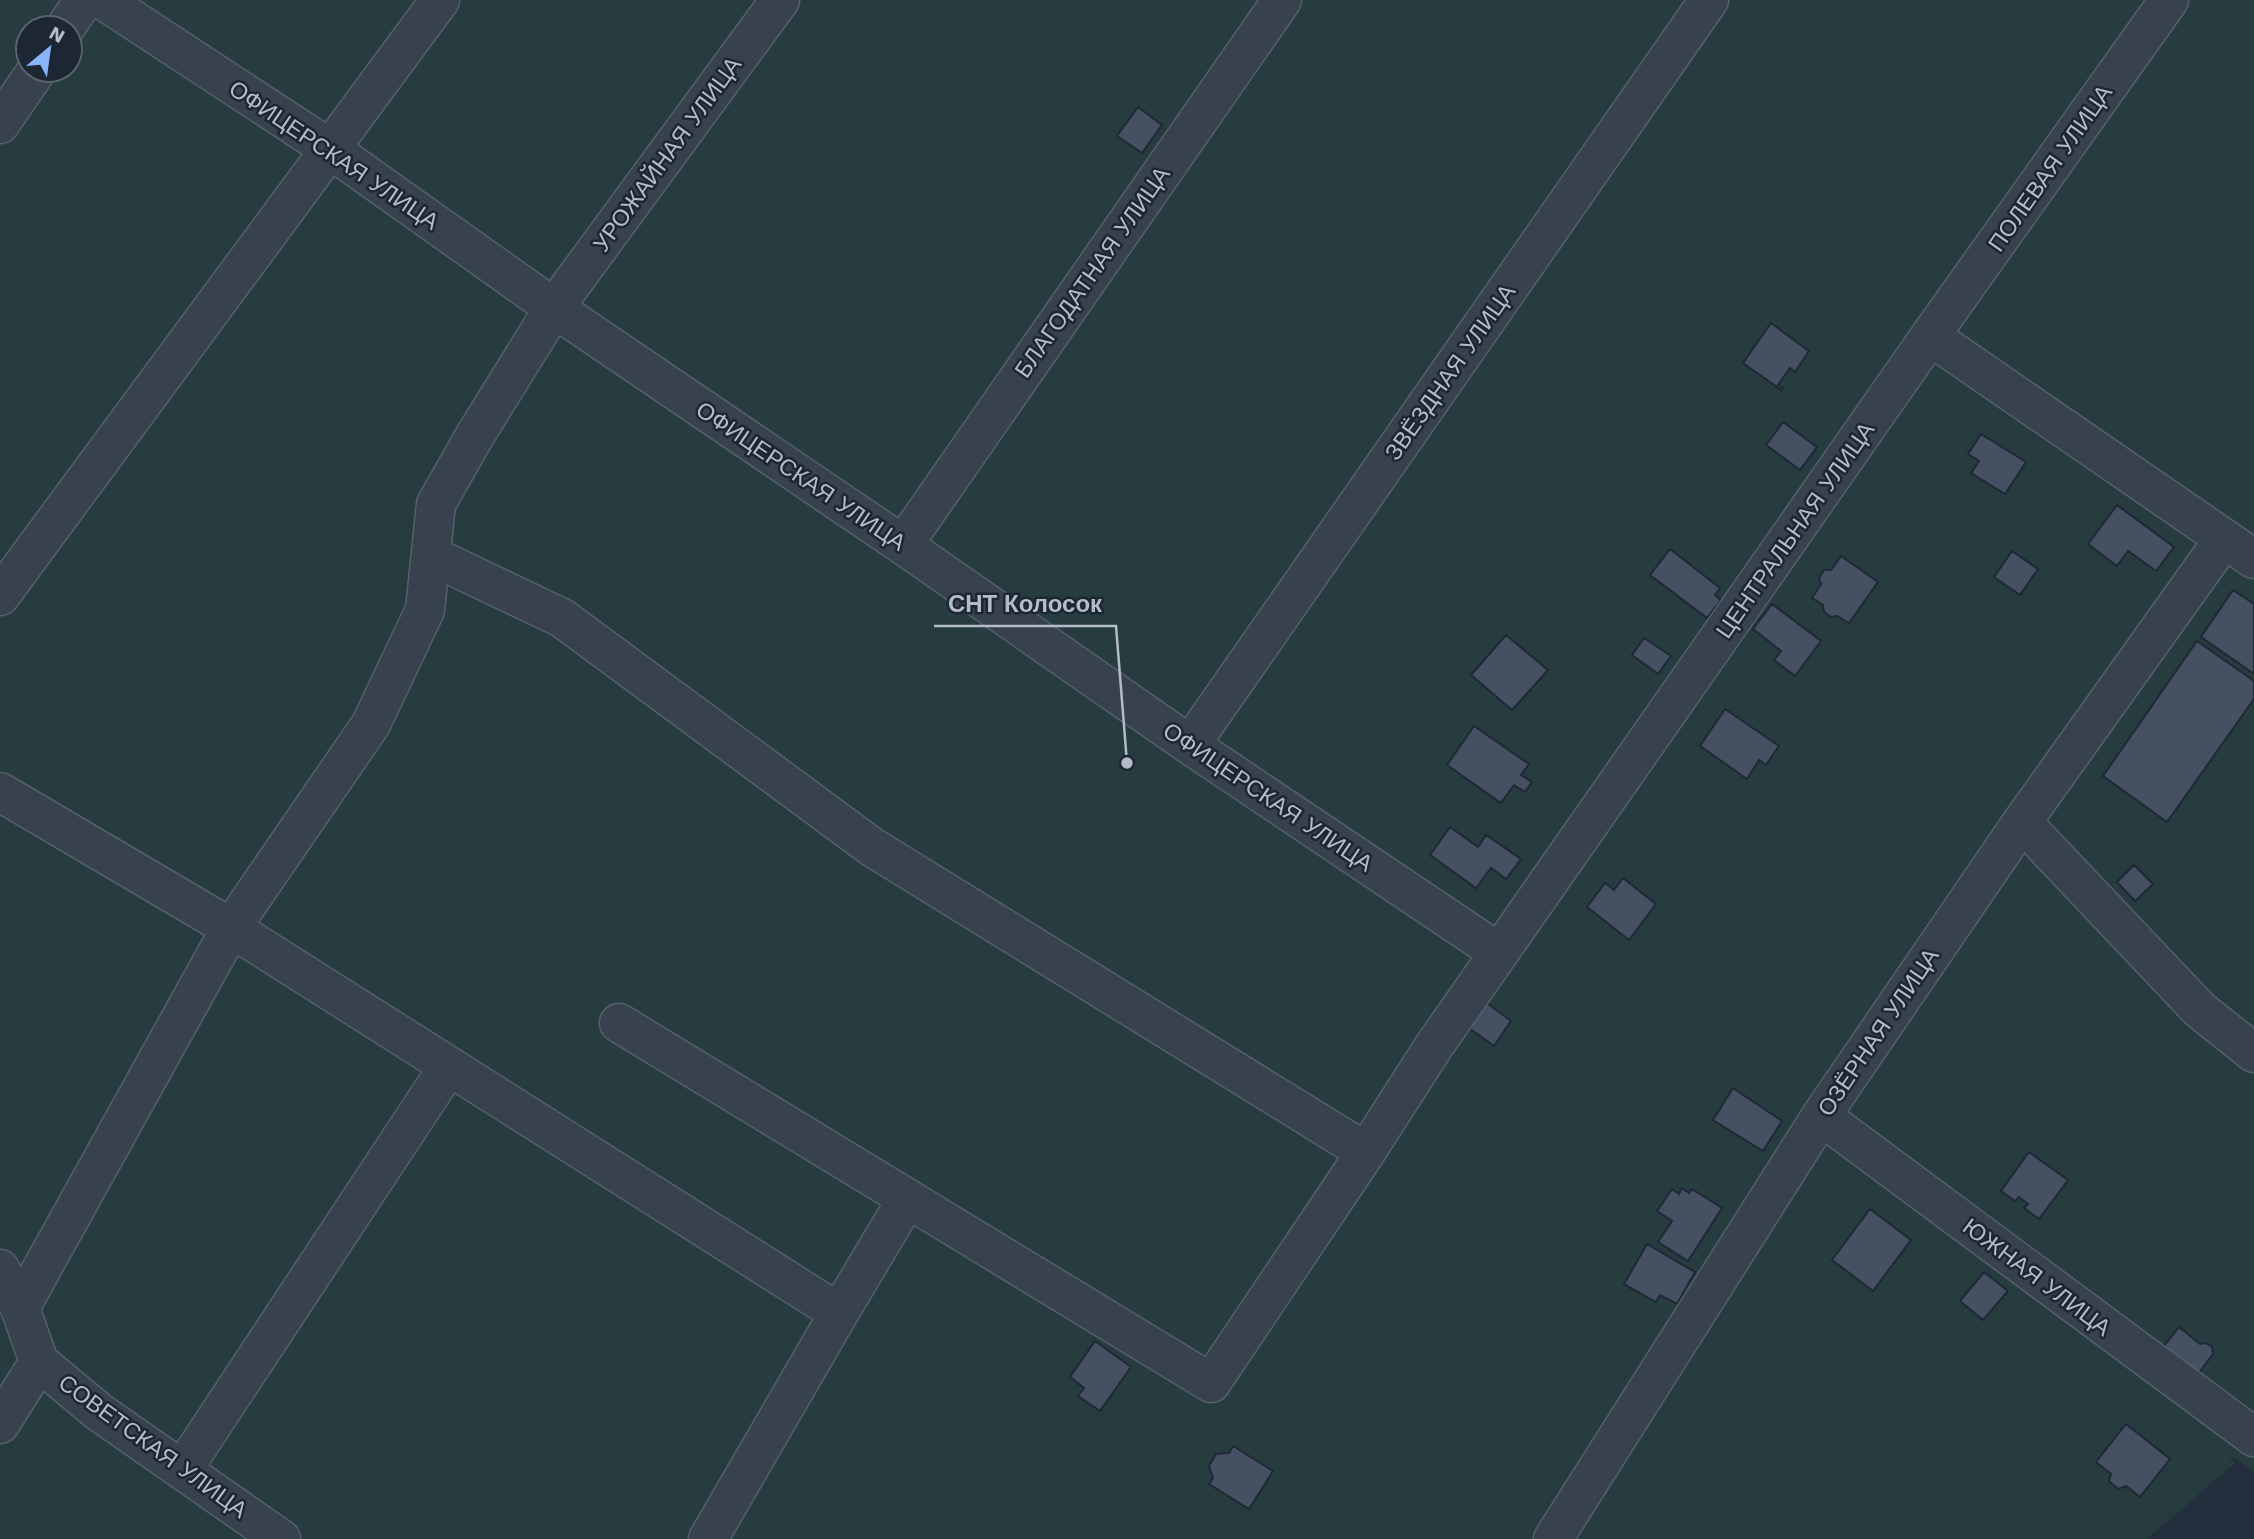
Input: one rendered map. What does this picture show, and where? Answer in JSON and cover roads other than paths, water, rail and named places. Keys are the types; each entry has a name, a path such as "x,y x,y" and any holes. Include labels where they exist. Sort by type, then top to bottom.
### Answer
{"street":[{"name":"ОФИЦЕРСКАЯ УЛИЦА","path":"103,0 330,149 554,308 903,545 1190,745 1499,952"},
{"path":"0,596 440,0"},
{"name":"УРОЖАЙНАЯ УЛИЦА","path":"20,1308 231,928 371,724 425,610 436,504 474,437 554,308 780,0"},
{"name":"БЛАГОДАТНАЯ УЛИЦА","path":"903,545 1282,0"},
{"name":"ЗВЁЗДНАЯ УЛИЦА","path":"1190,745 1709,0"},
{"name":"ПОЛЕВАЯ УЛИЦА","path":"1930,336 2169,0"},
{"path":"0,124 27,84"},
{"path":"1930,336 2239,549"},
{"name":"ЦЕНТРАЛЬНАЯ УЛИЦА","path":"907,1199 1211,1383 1434,1046 1930,336"},
{"name":"ОЗЁРНАЯ УЛИЦА","path":"1553,1539 1821,1116 2022,822 2239,549"},
{"path":"432,556 562,618 872,847 1366,1152"},
{"path":"0,792 231,928 839,1312"},
{"path":"2022,822 2200,1010 2254,1053"},
{"path":"619,1023 907,1199 708,1539"},
{"path":"183,1469 450,1066"},
{"name":"ЮЖНАЯ УЛИЦА","path":"1821,1116 2254,1437"},
{"name":"СОВЕТСКАЯ УЛИЦА","path":"0,1269 20,1308 39,1362 99,1412 183,1469 274,1537"},
{"path":"0,1424 39,1362"}],"place":[{"name":"СНТ Колосок","path":"1127,763"}]}
